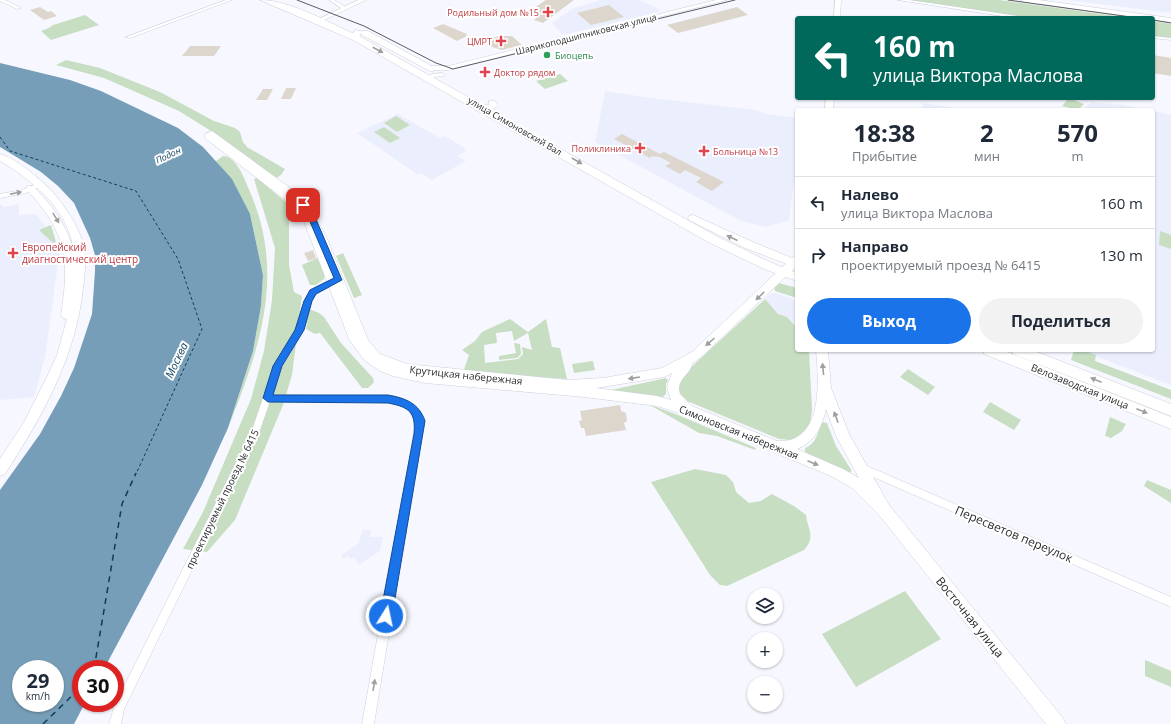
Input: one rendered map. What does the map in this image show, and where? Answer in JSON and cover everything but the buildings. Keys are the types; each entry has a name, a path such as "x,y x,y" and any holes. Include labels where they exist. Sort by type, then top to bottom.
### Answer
{"main road":[{"name":"улица Симоновский Вал","path":"264,0 356,37 433,80 487,105 677,219 745,250 783,272"},
{"path":"285,0 339,21"},
{"path":"318,21 363,0"},
{"name":"Шарикоподшипниковская улица","path":"431,68 448,68 724,0"},
{"path":"837,16 838,0"},
{"path":"1024,0 1142,16"},
{"path":"1044,0 1171,17"},
{"path":"1155,18 1171,20"},
{"path":"351,26 446,77 448,68"},
{"path":"356,37 355,35 357,33 365,33"},
{"name":"улица Симоновский Вал","path":"470,90 487,105"},
{"name":"Крутицкая набережная","path":"210,135 300,207 308,218 361,336 369,350 385,362 407,369 465,376 568,385 603,383 664,372 696,355"},
{"path":"0,157 21,169 58,220 67,243 71,271 67,314 43,392 25,433 0,470"},
{"path":"0,163 35,187"},
{"name":"улица Симоновский Вал","path":"745,250 795,262"},
{"path":"688,410 676,398 672,391 672,383 676,376 783,272 795,263"},
{"path":"783,272 795,276"},
{"name":"Крутицкая набережная","path":"335,281 355,339 364,354 381,366 403,374 425,378 568,390"},
{"name":"Восточная улица","path":"822,352 825,388 843,436 884,510"},
{"name":"Велозаводская улица","path":"994,352 1171,423"},
{"name":"Велозаводская улица","path":"1023,352 1171,410"},
{"path":"777,447 797,445 806,440 811,434 815,427 825,388"},
{"name":"Симоновская набережная","path":"568,390 650,399 688,410 838,473 857,484"},
{"path":"0,458 16,436 43,392"},
{"name":"Восточная улица","path":"857,484 884,510 1057,724"}],"street":[{"path":"1,0 19,8"},
{"path":"128,37 230,0"},
{"path":"331,0 345,8"},
{"path":"900,0 1011,16"},
{"path":"1155,37 1171,39"},
{"path":"433,80 431,77 434,75 446,77"},
{"path":"0,196 35,187"},
{"name":"проектируемый проезд № 6415","path":"115,724 119,708 255,433 278,366 300,330 308,301 313,292 335,281"},
{"path":"268,398 388,399 402,402 410,406 417,412 420,421 368,724"},
{"name":"Пересветов переулок","path":"858,465 1171,602"}],"shaded area":[{"path":"600,0 640,0 662,11 563,35 552,23 572,9"},
{"path":"1068,0 1171,0 1171,13"},
{"name":"Больница №13","path":"605,91 651,98 756,110 766,114 795,118 795,175 789,220 766,227 741,221 595,142"},
{"path":"1091,102 1137,108 1085,108"},
{"path":"923,103 954,108 922,108"},
{"path":"1155,111 1171,115 1171,385 1084,352 1155,352"},
{"path":"398,114 440,138 445,136 466,149 464,150 466,151 457,156 466,161 432,180 420,173 417,174 357,133"},
{"path":"0,204 4,207 19,204 19,215 36,214 59,245 60,249 45,357 34,397 0,400"},
{"path":"776,293 795,300 795,326 787,317 778,314 765,299 770,294"},
{"path":"362,530 371,530 370,537 383,537 380,551 359,565 354,557 351,559 348,556 343,559 341,555 359,543"}],"green space":[{"path":"905,0 999,0 1115,16 1014,16"},
{"path":"85,15 99,25 51,40 41,31 53,25"},
{"path":"1155,21 1171,24 1171,39 1155,36"},
{"path":"66,60 100,68 160,92 214,121 235,128 240,132 243,142 247,147 285,169 281,175 275,179 211,131 179,111 104,78 56,65"},
{"path":"560,74 568,81 545,89 536,81"},
{"path":"1067,100 1074,100 1084,104 1080,108 1062,106"},
{"path":"396,116 410,125 397,132 384,123"},
{"path":"384,127 400,138 390,143 374,132"},
{"path":"223,156 231,159 241,171 259,217 266,248 267,278 265,308 259,337 251,367 228,428 253,351 261,306 263,275 250,214 216,161"},
{"path":"257,178 289,205 289,265 294,292 302,296 292,375 283,405 235,520 207,552 183,549 203,512 251,399 264,351 272,300 275,248 254,179"},
{"path":"51,225 56,242 53,243 39,230"},
{"path":"1160,231 1171,235 1171,249 1159,245"},
{"path":"343,253 362,295 354,298 336,256"},
{"path":"319,257 325,274 324,279 316,285 310,285 302,265"},
{"path":"779,283 795,287 795,297 775,291 774,287"},
{"path":"765,299 778,314 787,317 795,326 795,352 809,352 812,409 810,426 800,438 790,440 779,439 687,401 678,392 676,381"},
{"path":"309,309 324,317 341,343 373,378 374,382 368,388 362,388 320,333 315,334 306,329"},
{"path":"510,319 528,332 546,319 552,347 560,348 567,379 463,372 469,355 462,350 475,341 482,332","holes":["512,331 514,341 528,333 532,350 522,347 523,354 518,359 485,363 484,345 497,343 496,333"]},
{"path":"514,343 520,344 521,354 517,358 499,360 499,356 516,353"},
{"path":"1073,352 1088,352 1096,355 1095,361 1171,390 1171,399 1071,360"},
{"path":"593,361 595,370 574,373 572,364"},
{"path":"908,369 935,387 928,395 900,377"},
{"path":"666,378 668,380 666,384 666,394 661,398 611,393 611,390"},
{"path":"990,402 1021,420 1014,430 983,412"},
{"path":"648,404 756,448 755,450 717,436 699,433"},
{"path":"1110,417 1126,424 1122,431 1111,438 1105,436"},
{"path":"821,422 827,423 836,446 852,471 848,473 805,455 805,448 814,441 818,434"},
{"path":"695,469 726,475 733,482 736,492 749,503 761,501 772,494 794,506 806,515 810,533 810,541 808,545 804,550 727,586 720,585 710,575 651,482"},
{"path":"1147,480 1171,490 1171,503 1144,486"},
{"path":"905,591 941,639 856,687 822,634"},
{"path":"1145,660 1171,671 1171,687 1145,676"}],"water":[{"path":"0,63 70,80 101,91 178,128 203,147 232,179 250,214 263,275 261,306 253,351 228,428 202,485 109,660 72,660 72,712 80,712 74,724 0,724 0,490 40,434 61,396 74,368 92,314 95,255 90,238 74,203 58,186 41,172 0,147"}],"ferry route":[{"path":"0,137 10,151 136,191 178,259 202,329 136,474"},
{"path":"96,660 122,504 136,473"},
{"path":"43,724 72,696"}],"tram line":[{"path":"297,0 364,26 436,63 453,69 735,0"},
{"path":"1008,0 1124,16"},
{"path":"1155,20 1171,23"}],"place":[{"name":"Родильный дом №15","path":"548,12"},
{"name":"ЦМРТ","path":"501,41"},
{"name":"Биоцепь","path":"547,55"},
{"name":"Доктор рядом","path":"485,72"},
{"name":"Поликлиника","path":"640,148"},
{"name":"Больница №13","path":"704,151"},
{"name":"Европейский диагностический центр","path":"13,253"}],"route":[{"path":"303,205 312,217 338,280 313,292 308,301 300,330 278,366 268,398 388,399 402,402 417,412 420,421 419,434 386,616"}],"water label":[{"name":"Подон","path":"168,155"},
{"name":"Москва","path":"176,360"}]}
